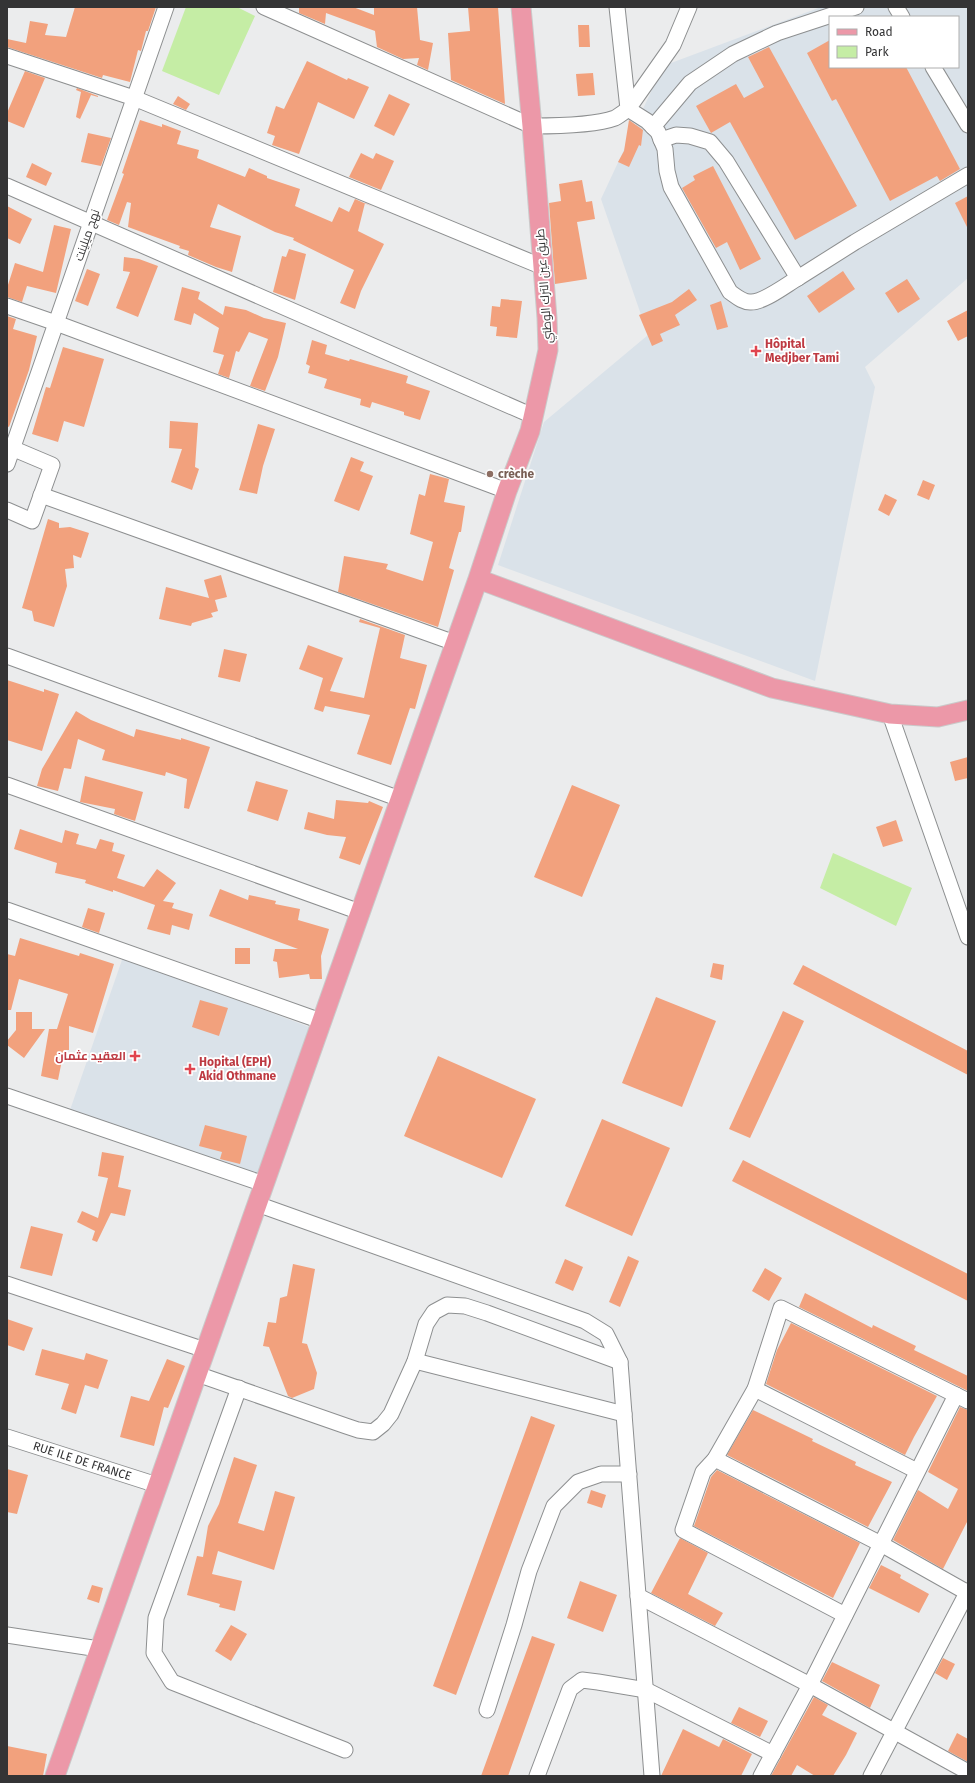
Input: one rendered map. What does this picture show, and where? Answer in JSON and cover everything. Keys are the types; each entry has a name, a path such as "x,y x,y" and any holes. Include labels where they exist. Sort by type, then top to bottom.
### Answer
{"main road":[{"name":"طريق عين الترك الوطني","path":"55,1776 478,579 507,491 530,431 548,350 532,126 521,7"},
{"path":"478,579 772,688 890,714 938,717 968,710"}],"street":[{"name":"نهج ميلينت","path":"7,464 10,447 56,323 166,7"},
{"path":"264,7 532,126 554,126 599,121 615,118 628,109 673,45 689,7"},
{"path":"617,7 628,109"},
{"path":"657,134 690,82 733,54 777,32 856,7"},
{"path":"896,7 901,16"},
{"path":"7,56 134,98 543,267"},
{"path":"934,68 968,125"},
{"path":"628,109 647,121 657,134 665,149 667,171 672,187 730,292 740,300 750,302 762,300 854,242 968,175"},
{"path":"657,134 690,136 710,142 726,161 798,278"},
{"path":"7,186 533,416"},
{"path":"7,306 507,491"},
{"path":"7,510 32,521 52,465 10,447"},
{"path":"41,495 455,643"},
{"path":"7,656 400,799"},
{"path":"890,714 968,937"},
{"path":"7,785 360,912"},
{"path":"7,910 321,1021"},
{"path":"7,1096 264,1184"},
{"path":"257,1204 585,1321 606,1334 620,1362 652,1776"},
{"path":"7,1284 205,1350"},
{"path":"197,1374 358,1430 373,1432 383,1424 391,1414 415,1361 426,1324 434,1312 447,1305 465,1306 487,1313 620,1362"},
{"path":"761,1776 810,1685 881,1544 917,1471 962,1398 781,1308 755,1389 715,1459 703,1472 683,1530 845,1615"},
{"path":"415,1361 624,1414"},
{"path":"239,1388 156,1618 154,1653 172,1682 345,1750"},
{"path":"755,1389 917,1471"},
{"name":"RUE ILE DE FRANCE","path":"7,1437 157,1485"},
{"path":"715,1459 881,1544 968,1592 871,1776"},
{"path":"487,1710 514,1626 529,1571 554,1506 578,1482 601,1474 629,1474"},
{"path":"638,1596 810,1685 968,1772"},
{"path":"7,1635 100,1649"},
{"path":"537,1776 570,1688 582,1680 646,1690 773,1754"}],"shaded area":[{"name":"Hôpital Medjber Tami","path":"821,7 968,7 968,278 865,367 875,387 815,681 498,565 544,422 648,335 601,199 663,66"},
{"name":"Hopital (EPH) Akid Othmane","path":"123,957 312,1028 258,1175 70,1110"}],"green space":[{"path":"186,7 237,7 255,16 219,95 162,71"},
{"path":"833,853 912,888 896,926 820,888"}],"building":[{"path":"75,7 156,7 148,31 146,31 141,51 138,50 130,82 103,75 102,78 7,47 7,39 26,43 30,21 48,24 45,35 66,37"},
{"path":"299,7 353,7 374,15 374,7 417,7 420,40 433,43 428,70 417,65 419,58 403,59 377,47 375,31 326,13 325,24 299,13"},
{"path":"468,7 498,7 505,104 451,80 448,33 470,31"},
{"path":"578,25 589,25 590,47 579,47"},
{"path":"829,41 829,68 907,68 960,169 940,181 937,176 890,201 836,99 832,101 807,53"},
{"path":"769,47 857,206 795,240 730,122 711,133 696,106 736,84 744,98 764,87 748,57"},
{"path":"307,61 347,80 348,78 369,87 354,119 318,102 299,154 272,145 275,136 267,133 276,106 284,109"},
{"path":"25,71 45,78 24,128 7,121 7,113"},
{"path":"593,73 595,95 578,96 576,74"},
{"path":"77,88 98,96 91,95 80,119 76,117 81,92 76,90"},
{"path":"389,94 410,104 394,136 374,126"},
{"path":"178,96 190,104 186,110 173,104"},
{"path":"140,120 162,127 162,124 181,131 177,144 199,150 197,158 245,177 249,168 267,176 267,178 300,189 295,206 332,222 339,207 349,212 355,199 365,203 358,231 384,244 361,291 355,309 340,303 354,270 293,240 294,238 275,232 218,204 210,227 241,236 232,272 188,255 189,251 179,248 180,246 128,227 131,203 127,202 119,225 107,220 124,174 122,173"},
{"path":"629,120 643,130 641,146 639,145 629,167 618,162 624,151"},
{"path":"88,133 111,138 101,166 81,162"},
{"path":"361,153 373,159 376,153 394,161 381,190 349,177"},
{"path":"32,163 52,173 46,186 26,177"},
{"path":"713,166 761,259 740,270 727,242 716,248 682,188 695,180 693,176"},
{"path":"582,180 586,202 592,201 595,219 577,222 587,279 555,284 549,203 561,201 559,184"},
{"path":"968,196 968,229 955,203"},
{"path":"7,206 32,219 20,244 7,238"},
{"path":"54,225 71,229 56,293 27,286 22,302 7,297 7,288 15,263 43,272"},
{"path":"289,249 306,254 295,300 273,292 282,256 286,257"},
{"path":"124,257 139,259 158,266 138,317 116,308 130,272 123,271"},
{"path":"87,269 100,274 88,306 75,301"},
{"path":"843,271 855,289 819,313 807,296"},
{"path":"907,279 920,299 898,313 885,293"},
{"path":"182,287 200,292 198,299 223,315 225,306 246,310 264,318 286,323 278,357 265,391 250,386 268,339 249,332 239,352 236,351 229,378 218,374 224,355 213,352 219,328 194,313 191,325 174,320"},
{"path":"689,289 697,300 675,315 680,325 660,334 663,341 652,346 639,315 672,302"},
{"path":"501,299 522,301 517,338 496,336 497,327 490,326 492,306 500,307"},
{"path":"721,301 728,327 717,330 710,305"},
{"path":"968,310 968,336 958,341 947,321"},
{"path":"7,316 16,319 13,329 37,336 29,370 9,427 7,426"},
{"path":"312,340 327,345 325,354 349,361 350,359 408,376 406,383 430,391 420,420 404,415 404,412 372,402 370,408 360,405 361,399 324,388 327,379 308,373 310,366 306,364"},
{"path":"63,347 104,359 84,427 64,421 58,442 32,434 46,387 50,388"},
{"path":"170,421 198,423 195,467 199,469 192,490 171,482 182,449 169,448"},
{"path":"258,424 275,429 263,466 257,494 239,490"},
{"path":"351,457 364,462 360,471 373,476 359,511 334,501"},
{"path":"430,474 449,479 444,502 465,506 461,532 459,532 449,568 454,570 438,627 338,592 344,556 388,564 386,569 423,581 433,542 410,534 419,494 425,496"},
{"path":"923,480 935,485 929,500 917,495"},
{"path":"885,494 897,500 889,516 878,510"},
{"path":"48,519 59,523 59,528 70,527 89,533 81,558 73,555 74,568 65,569 67,586 54,627 34,621 32,611 22,608"},
{"path":"221,575 227,597 215,600 218,611 211,613 213,617 192,623 191,626 159,619 166,587 209,598 204,580"},
{"path":"360,619 405,635 400,658 427,665 415,709 410,708 391,765 357,754 370,715 325,706 323,712 314,709 323,678 299,669 308,645 343,658 330,691 364,698 380,628 359,622"},
{"path":"224,649 247,654 240,682 218,677"},
{"path":"7,680 44,692 44,689 59,694 42,751 7,740"},
{"path":"76,711 91,720 134,737 136,729 181,740 181,738 210,747 189,809 184,808 187,779 166,772 165,776 102,760 105,750 78,739 71,769 64,768 58,791 37,786 42,769"},
{"path":"968,757 968,778 955,781 950,762"},
{"path":"85,776 143,792 135,821 114,814 115,809 80,802"},
{"path":"256,781 288,790 278,821 247,811"},
{"path":"572,785 620,805 582,897 534,877"},
{"path":"336,800 368,803 369,801 383,807 360,865 339,858 346,837 327,835 304,829 308,812 334,819"},
{"path":"896,820 903,841 883,847 876,827"},
{"path":"20,829 62,843 65,830 79,834 76,844 96,849 100,839 114,843 112,851 125,855 117,878 144,887 157,869 176,883 163,901 174,903 172,908 193,914 189,930 172,925 170,935 147,929 155,905 113,890 113,892 85,883 86,880 55,873 57,863 14,849"},
{"path":"220,889 248,900 249,895 276,901 275,904 300,909 298,920 329,929 321,956 322,979 310,979 309,974 279,978 277,962 273,961 275,949 298,949 209,916"},
{"path":"88,908 105,913 99,933 82,927"},
{"path":"20,938 79,956 80,953 114,964 93,1033 69,1026 69,1050 64,1050 58,1080 41,1076 49,1029 57,1029 68,994 19,979 11,1010 7,1010 7,954 15,956"},
{"path":"235,948 250,948 250,964 235,964"},
{"path":"713,963 724,965 722,980 710,977"},
{"path":"803,965 968,1051 968,1075 793,984"},
{"path":"656,997 716,1021 682,1107 622,1083"},
{"path":"200,1000 228,1008 219,1036 192,1027"},
{"path":"783,1011 804,1021 750,1138 729,1129"},
{"path":"16,1012 32,1012 32,1029 45,1029 24,1058 7,1045 7,1041 16,1030"},
{"path":"438,1056 536,1099 502,1178 404,1136"},
{"path":"602,1119 670,1148 632,1236 565,1206"},
{"path":"205,1125 247,1136 240,1164 220,1159 222,1152 199,1146"},
{"path":"102,1152 124,1156 118,1187 131,1190 125,1216 111,1213 97,1242 92,1240 95,1231 77,1222 82,1211 98,1218 108,1178 98,1176"},
{"path":"743,1160 968,1274 968,1301 732,1181"},
{"path":"31,1226 63,1234 52,1276 20,1268"},
{"path":"628,1256 639,1261 620,1307 609,1302"},
{"path":"565,1259 583,1267 573,1291 555,1283"},
{"path":"293,1264 315,1269 302,1343 307,1344 317,1373 314,1389 292,1398 288,1396 269,1347 263,1346 268,1322 276,1323 280,1298 287,1296"},
{"path":"765,1268 782,1278 769,1301 752,1291"},
{"path":"805,1293 872,1328 873,1325 916,1346 914,1350 968,1376 968,1391 799,1307"},
{"path":"7,1319 33,1328 24,1351 7,1345"},
{"path":"791,1323 937,1396 905,1455 766,1384 777,1350"},
{"path":"42,1349 84,1360 86,1353 108,1360 98,1389 85,1385 76,1414 61,1409 69,1384 35,1375"},
{"path":"167,1359 185,1366 168,1408 164,1407 154,1446 120,1437 131,1396 149,1401"},
{"path":"960,1407 968,1410 968,1520 943,1569 893,1540 918,1490 948,1509 958,1489 928,1472"},
{"path":"753,1410 856,1462 855,1465 892,1482 868,1527 727,1455"},
{"path":"531,1416 555,1425 456,1695 433,1686"},
{"path":"234,1457 257,1465 238,1523 264,1531 275,1491 295,1497 274,1570 218,1551 212,1574 242,1581 235,1611 219,1607 220,1604 187,1595 197,1556 203,1557 208,1526 219,1504"},
{"path":"7,1469 28,1475 17,1514 7,1512"},
{"path":"717,1470 860,1543 833,1598 694,1526 711,1477"},
{"path":"591,1490 606,1495 602,1508 587,1503"},
{"path":"680,1538 708,1553 688,1594 723,1613 715,1626 651,1593"},
{"path":"881,1565 901,1575 900,1578 929,1594 919,1613 869,1588"},
{"path":"580,1581 617,1595 603,1632 567,1618"},
{"path":"92,1585 103,1588 99,1603 87,1599"},
{"path":"231,1625 247,1634 231,1661 215,1651"},
{"path":"532,1636 555,1644 508,1776 481,1776"},
{"path":"943,1658 955,1664 947,1680 935,1673"},
{"path":"832,1662 880,1685 870,1708 822,1681"},
{"path":"814,1697 828,1705 822,1715 857,1733 846,1755 833,1776 815,1776 797,1765 791,1776 771,1776"},
{"path":"739,1707 768,1721 760,1737 731,1723"},
{"path":"683,1729 719,1747 723,1739 752,1754 741,1776 661,1776"},
{"path":"957,1733 968,1739 968,1762 948,1751"},
{"path":"7,1746 47,1754 43,1776 7,1776"}],"place":[{"name":"Hôpital Medjber Tami","path":"756,351"},
{"name":"crèche","path":"490,474"},
{"name":"العقيد عثمان","path":"135,1056"},
{"name":"Hopital (EPH) Akid Othmane","path":"190,1069"}]}
